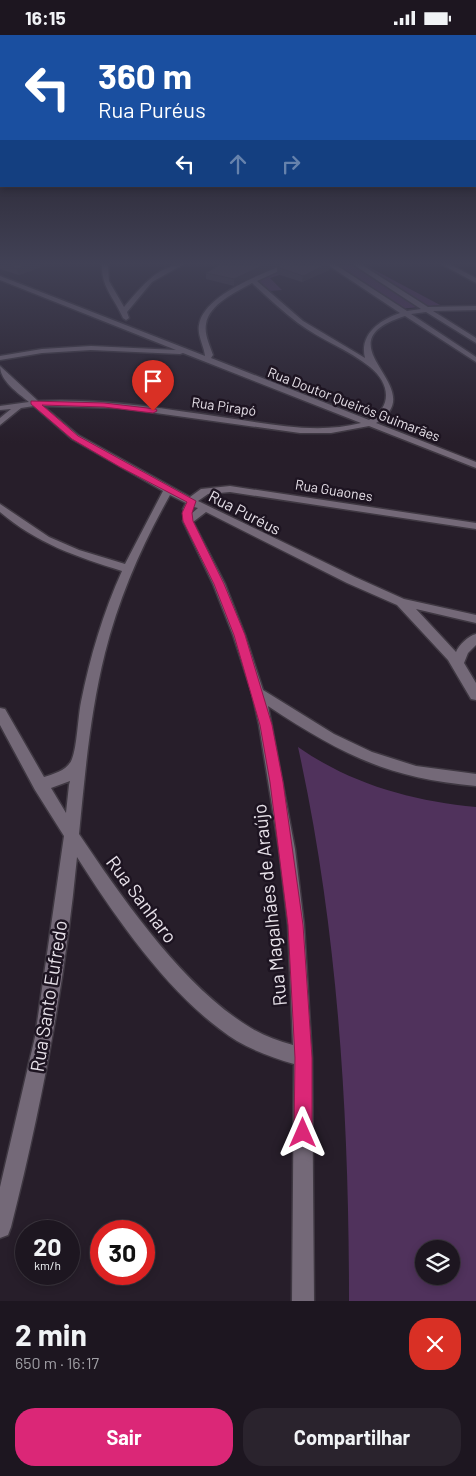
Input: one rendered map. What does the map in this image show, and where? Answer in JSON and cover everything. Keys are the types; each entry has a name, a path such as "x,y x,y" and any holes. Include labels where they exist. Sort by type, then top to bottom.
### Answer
{"street":[{"name":"Rua Doutor Queirós Guimarães","path":"134,324 171,343 476,465"},
{"path":"202,324 208,357"},
{"path":"304,324 375,367"},
{"path":"371,422 386,412 391,399 388,387 367,352 370,335 383,324"},
{"path":"421,324 476,360"},
{"path":"449,324 476,341"},
{"path":"158,351 171,343"},
{"path":"0,358 42,351 72,349 191,351"},
{"name":"Rua Puréus","path":"0,368 16,387 75,437 168,490 350,581 401,601 476,619"},
{"name":"Rua Pirapó","path":"0,408 34,403 104,405 311,430 350,429 371,422"},
{"path":"0,421 16,407"},
{"name":"Rua Pirapó","path":"16,407 42,410"},
{"name":"Rua Doutor Queirós Guimarães","path":"371,422 476,459"},
{"name":"Rua Guaones","path":"199,505 203,491 230,489 476,526"},
{"name":"Rua Santo Eufredo","path":"0,1227 20,1151 44,1037 93,676 109,620 128,569 150,521 168,490"},
{"name":"Rua Magalhães de Araújo","path":"199,505 195,514 188,521 219,584 239,635 258,693 266,725 287,849 296,925 303,1058 304,1301"},
{"path":"0,507 26,529 49,542 84,556 128,569"},
{"path":"401,601 432,631 458,662 476,695"},
{"path":"458,662 464,650 476,639"},
{"path":"258,693 347,748 376,760 407,770 476,780"},
{"name":"Rua Sanharo","path":"0,713 72,839 138,931 197,999 238,1031 267,1046 303,1058"},
{"path":"40,785 64,778 80,762"}],"shaded area":[{"path":"298,747 339,771 383,789 429,800 476,807 476,1301 349,1301 347,1162 343,1092 332,953 312,815"}],"route":[{"path":"153,411 104,405 34,403 75,437 123,466 192,501 187,513 188,521 219,584 239,635 258,693 266,725 287,849 296,925 303,1058 303,1133"}]}
